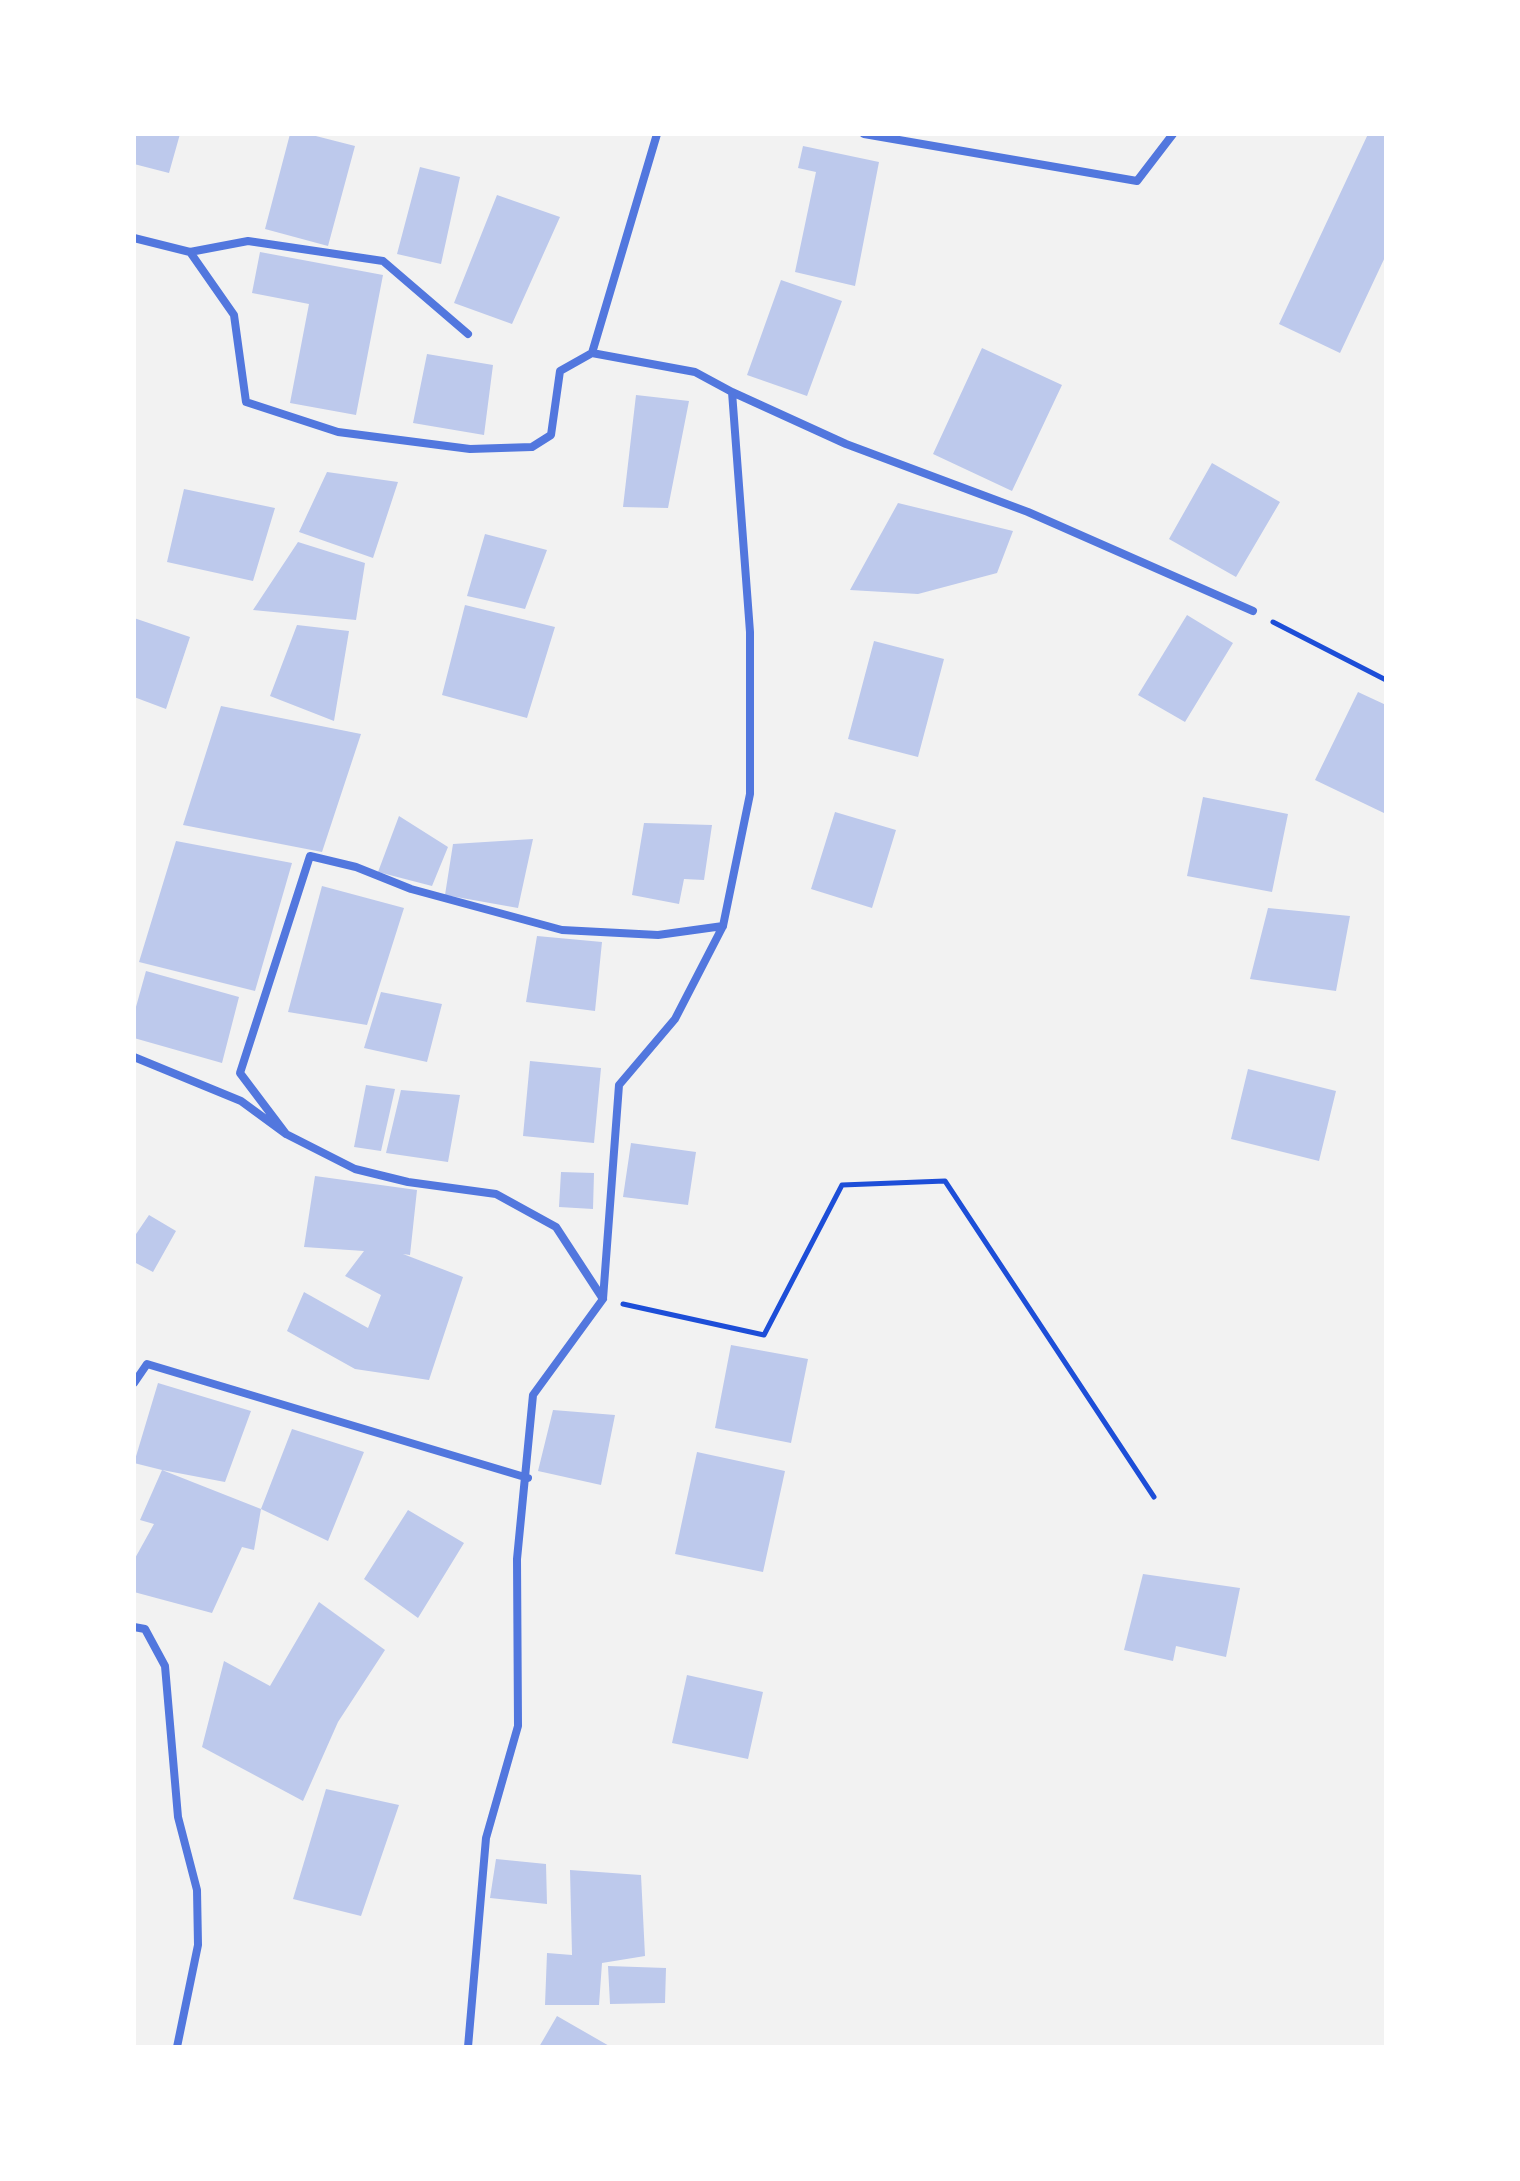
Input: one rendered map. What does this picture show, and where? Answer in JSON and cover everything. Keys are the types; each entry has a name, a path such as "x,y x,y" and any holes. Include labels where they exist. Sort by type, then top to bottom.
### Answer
{"street":[{"path":"592,353 657,134"},
{"path":"864,134 1137,181 1173,134"},
{"path":"134,238 190,252 248,241 383,261 468,334"},
{"path":"190,252 234,315 246,402 338,432 470,449 532,447 551,435 560,371 592,353 695,372 846,444 1028,512 1253,611"},
{"path":"468,2047 486,1838 518,1726 517,1559 528,1478 533,1395 603,1299 619,1085 675,1019 723,926 750,794 750,632 732,392"},
{"path":"286,1134 240,1073 310,856 356,867 411,889 562,930 658,935 723,926"},
{"path":"134,1057 241,1101 286,1134 355,1169 408,1182 496,1194 556,1227 603,1299"},
{"path":"134,1383 147,1364 528,1478"},
{"path":"134,1627 145,1629 165,1666 178,1817 197,1890 198,1945 177,2047"}],"path":[{"path":"1253,611 1386,680"},
{"path":"603,1299 764,1335 842,1185 945,1181 1154,1497"}],"building":[{"path":"134,134 180,134 169,173 134,164"},
{"path":"290,134 308,134 355,146 328,246 265,229"},
{"path":"1368,134 1386,134 1386,255 1340,353 1279,324"},
{"path":"803,146 879,162 855,286 795,272 816,172 798,168"},
{"path":"420,167 460,177 441,264 397,254"},
{"path":"497,195 560,217 512,324 454,303"},
{"path":"260,252 383,275 356,415 290,403 309,304 252,293"},
{"path":"781,280 842,301 807,396 747,375"},
{"path":"982,348 1062,385 1012,491 933,454"},
{"path":"427,354 493,365 484,435 413,423"},
{"path":"636,395 689,401 668,508 623,507"},
{"path":"1212,463 1280,502 1236,577 1169,539"},
{"path":"327,472 398,482 373,558 299,532"},
{"path":"184,489 275,508 253,581 167,562"},
{"path":"898,503 1013,531 997,573 918,594 850,590"},
{"path":"485,534 547,550 525,609 467,596"},
{"path":"298,542 365,563 356,620 253,610"},
{"path":"465,605 555,627 527,718 442,695"},
{"path":"1187,615 1233,643 1185,722 1138,695"},
{"path":"134,618 190,637 166,709 134,697"},
{"path":"297,625 349,631 334,721 270,696"},
{"path":"874,641 944,659 918,757 848,739"},
{"path":"1358,692 1386,705 1386,814 1315,780"},
{"path":"221,706 361,734 322,852 183,825"},
{"path":"1203,797 1288,814 1272,892 1187,876"},
{"path":"835,812 896,830 872,908 811,889"},
{"path":"399,816 448,847 432,886 378,872"},
{"path":"644,823 712,825 704,880 684,879 679,904 632,895"},
{"path":"533,839 518,908 445,895 453,844"},
{"path":"176,841 292,863 255,991 139,962"},
{"path":"322,886 404,908 367,1025 288,1012"},
{"path":"1268,908 1350,916 1336,991 1250,979"},
{"path":"537,936 602,942 595,1011 526,1002"},
{"path":"146,971 239,997 222,1063 134,1038 134,1014"},
{"path":"381,992 442,1004 427,1062 364,1048"},
{"path":"530,1061 601,1068 594,1143 523,1136"},
{"path":"1248,1069 1336,1091 1319,1161 1231,1139"},
{"path":"366,1085 395,1089 381,1151 354,1147"},
{"path":"401,1090 460,1095 448,1162 386,1153"},
{"path":"631,1143 696,1152 688,1205 623,1197"},
{"path":"561,1172 594,1173 593,1209 559,1207"},
{"path":"315,1176 417,1190 410,1255 403,1254 463,1277 429,1380 355,1369 287,1331 304,1292 368,1328 381,1295 345,1276 364,1251 304,1247"},
{"path":"149,1215 176,1231 153,1272 134,1262 134,1237"},
{"path":"731,1345 808,1359 791,1443 715,1428"},
{"path":"158,1383 251,1411 225,1482 134,1463"},
{"path":"553,1410 615,1415 601,1485 538,1471"},
{"path":"292,1429 364,1452 328,1541 261,1509"},
{"path":"697,1452 785,1471 763,1572 675,1554"},
{"path":"162,1470 261,1509 254,1550 242,1547 212,1613 134,1592 134,1560 154,1524 140,1520"},
{"path":"408,1510 464,1543 418,1618 364,1579"},
{"path":"1143,1574 1240,1588 1226,1657 1176,1646 1173,1661 1124,1650"},
{"path":"319,1602 385,1650 338,1722 303,1801 202,1747 224,1661 270,1686"},
{"path":"687,1675 763,1692 748,1759 672,1743"},
{"path":"326,1789 399,1805 361,1916 293,1899"},
{"path":"496,1859 546,1864 547,1904 490,1898"},
{"path":"570,1870 641,1875 645,1956 602,1963 599,2005 545,2005 547,1953 572,1955"},
{"path":"608,1966 666,1968 665,2003 610,2004"},
{"path":"557,2016 611,2047 539,2047"}]}
